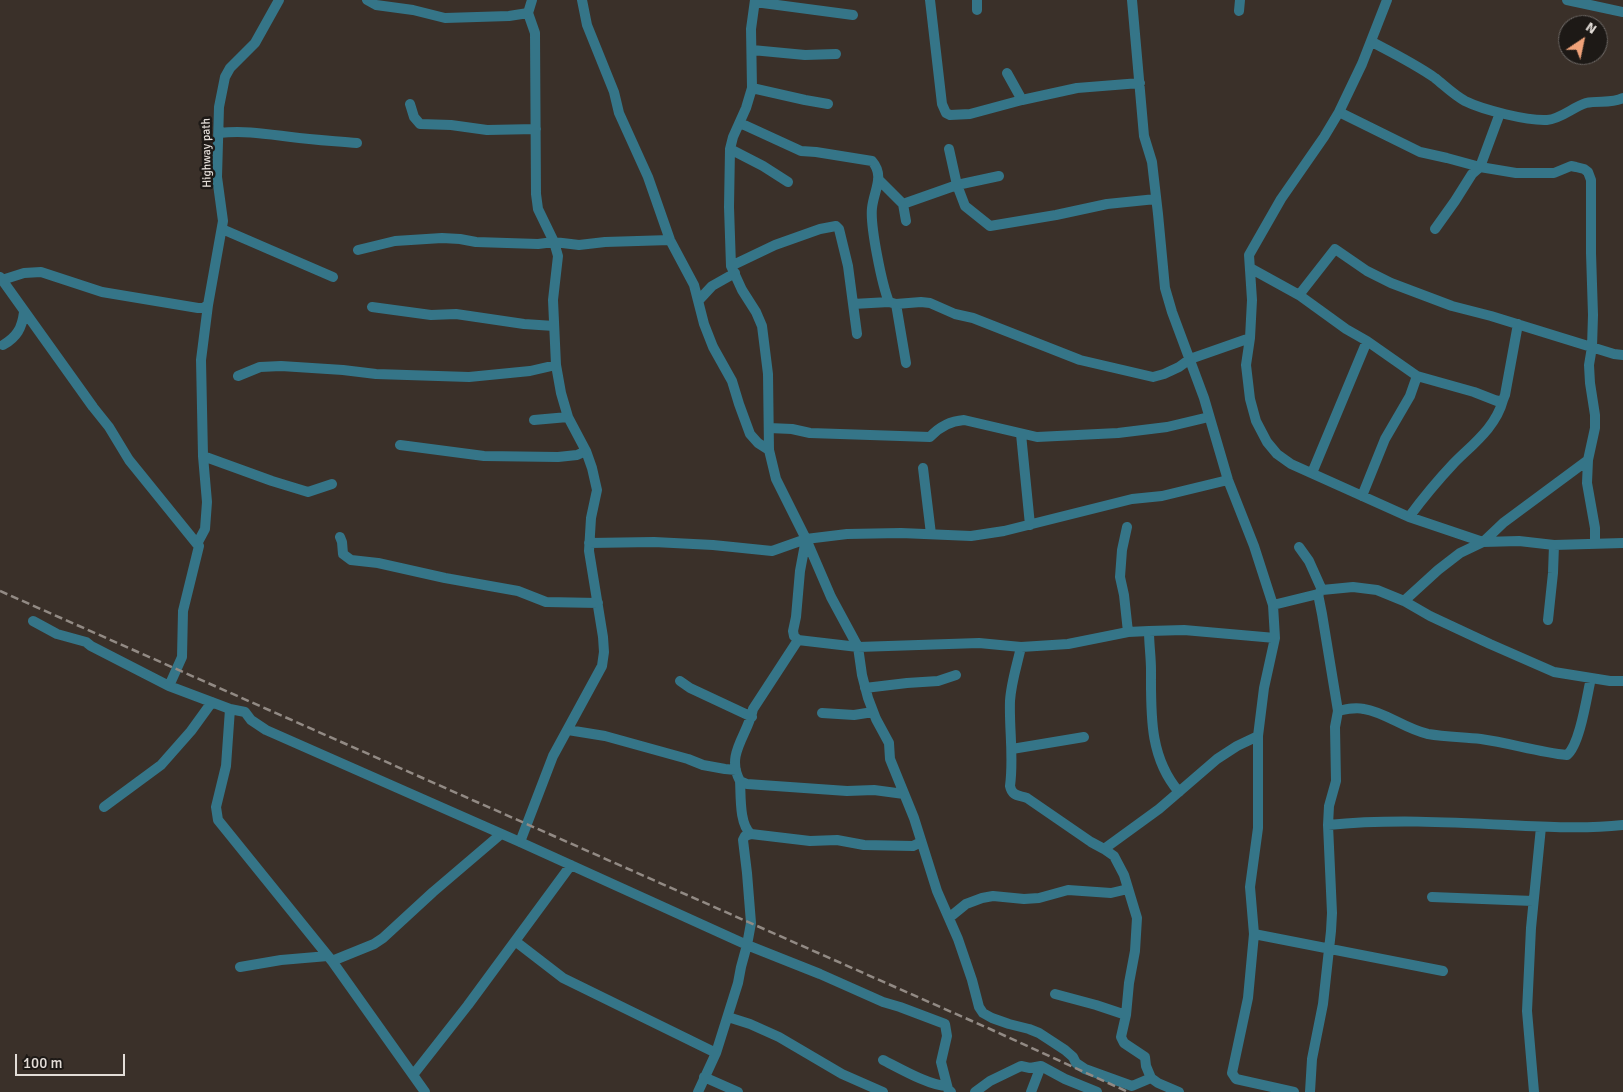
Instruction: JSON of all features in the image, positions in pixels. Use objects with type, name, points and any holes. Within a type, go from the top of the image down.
[{"type":"street","name":"Highway path","points":[[169,686],[182,657],[183,611],[199,546],[197,544],[205,529],[208,502],[203,456],[202,360],[208,305],[223,221],[217,177],[219,133],[217,118],[225,77],[230,68],[255,43],[279,0]]},
{"type":"street","points":[[367,0],[376,5],[413,10],[445,18],[509,16],[528,13]]},
{"type":"street","points":[[520,842],[553,756],[602,666],[604,652],[589,551],[591,518],[597,490],[586,451],[568,417],[561,393],[556,366],[553,300],[558,256],[554,242],[538,209],[536,194],[535,33],[528,13],[532,0]]},
{"type":"street","points":[[582,0],[588,25],[609,76],[619,113],[648,177],[670,240],[694,285],[713,347],[732,381],[750,434],[758,443],[769,450]]},
{"type":"street","points":[[930,0],[941,96],[946,112],[950,115],[970,114],[1078,88],[1140,83]]},
{"type":"street","points":[[1132,0],[1144,136],[1152,162],[1165,288],[1209,416],[1228,480],[1254,546],[1273,605],[1275,638],[1264,688],[1258,736],[1258,828],[1250,887],[1254,934],[1248,998],[1232,1074],[1236,1079],[1294,1092]]},
{"type":"street","points":[[1387,0],[1372,42],[1339,112],[1282,198],[1249,255],[1252,300],[1250,338],[1246,365],[1250,399],[1256,421],[1267,442],[1277,454],[1291,464],[1409,517],[1483,542],[1519,541],[1554,545],[1623,543]]},
{"type":"street","points":[[1567,0],[1623,12]]},
{"type":"street","points":[[853,15],[755,1],[752,29],[752,88],[730,149],[729,207],[733,270],[762,326],[768,374],[769,450],[776,478],[806,539],[831,597],[858,647],[862,675],[873,712],[889,743],[890,759],[914,818],[937,891],[950,917],[972,980],[979,1007],[983,1013],[1038,1033],[1065,1050],[1076,1063],[1092,1073],[1113,1078],[1132,1086],[1151,1078]]},
{"type":"street","points":[[1372,42],[1435,79],[1466,102],[1500,112],[1532,119],[1549,120],[1584,104],[1596,101],[1618,101],[1623,98]]},
{"type":"street","points":[[752,50],[805,55],[836,54]]},
{"type":"street","points":[[1007,73],[1022,100]]},
{"type":"street","points":[[752,88],[828,104]]},
{"type":"street","points":[[410,104],[414,117],[420,124],[451,125],[487,130],[536,129]]},
{"type":"street","points":[[1339,112],[1420,152],[1480,167],[1516,173],[1540,174],[1554,173],[1571,166],[1588,172],[1592,191],[1590,253],[1593,315],[1592,347],[1589,365],[1595,428],[1588,460],[1587,483],[1595,528],[1595,544]]},
{"type":"street","points":[[1435,229],[1472,174],[1480,167],[1500,112]]},
{"type":"street","points":[[740,123],[801,151],[872,161],[878,168],[878,179],[872,210],[873,226],[886,295],[893,303],[906,363]]},
{"type":"street","points":[[219,133],[236,131],[256,132],[357,143]]},
{"type":"street","points":[[730,149],[763,166],[788,182]]},
{"type":"street","points":[[949,149],[957,186],[965,206],[990,226],[1108,204],[1156,199]]},
{"type":"street","points":[[903,204],[957,186],[999,176]]},
{"type":"street","points":[[878,179],[903,204],[906,221]]},
{"type":"street","points":[[699,300],[712,286],[733,270],[775,245],[820,229],[836,226],[839,228],[848,266],[857,334]]},
{"type":"street","points":[[222,231],[333,277]]},
{"type":"street","points":[[358,250],[395,241],[442,238],[460,238],[476,242],[538,244],[554,242],[579,245],[605,242],[670,240]]},
{"type":"street","points":[[1299,295],[1335,249],[1367,271],[1391,283],[1453,306],[1623,355]]},
{"type":"street","points":[[1250,268],[1299,295],[1417,376],[1474,392],[1497,401],[1503,400]]},
{"type":"street","points":[[197,544],[129,460],[109,427],[1,278],[24,273],[41,272],[102,292],[198,308],[208,305]]},
{"type":"street","points":[[853,304],[930,303],[1080,360],[1153,377],[1164,374],[1190,359],[1250,338]]},
{"type":"street","points":[[372,307],[431,315],[456,314],[524,324],[554,326]]},
{"type":"street","points":[[3,345],[16,335],[20,329],[24,312]]},
{"type":"street","points":[[1409,517],[1453,464],[1492,424],[1500,412],[1518,324]]},
{"type":"street","points":[[1312,473],[1367,341]]},
{"type":"street","points":[[238,376],[260,367],[281,366],[376,374],[469,377],[530,371],[556,366]]},
{"type":"street","points":[[1362,496],[1385,439],[1410,396],[1417,376]]},
{"type":"street","points":[[769,428],[792,429],[810,433],[930,437],[938,428],[957,420],[964,420],[1037,437],[1118,433],[1167,427],[1209,416]]},
{"type":"street","points":[[534,420],[568,417]]},
{"type":"street","points":[[1021,434],[1030,525]]},
{"type":"street","points":[[400,446],[484,456],[558,457],[577,455],[586,451]]},
{"type":"street","points":[[203,456],[308,492],[332,484]]},
{"type":"street","points":[[1404,601],[1460,553],[1483,542],[1503,523],[1588,460]]},
{"type":"street","points":[[923,468],[931,534]]},
{"type":"street","points":[[589,543],[654,542],[772,551],[806,539],[847,534],[901,533],[971,536],[1004,531],[1132,499],[1162,496],[1228,480]]},
{"type":"street","points":[[1128,528],[1122,550],[1120,577],[1128,632]]},
{"type":"street","points":[[340,536],[343,554],[351,560],[378,563],[445,578],[518,591],[546,602],[598,603]]},
{"type":"street","points":[[806,539],[793,630],[794,636],[798,640],[858,647],[979,643],[1021,647],[1068,644],[1128,632],[1184,630],[1275,638]]},
{"type":"street","points":[[1548,620],[1554,545]]},
{"type":"street","points":[[1299,546],[1309,561],[1320,592],[1338,711],[1335,727],[1336,781],[1329,806],[1328,825],[1332,913],[1323,1004],[1312,1059],[1310,1092]]},
{"type":"street","points":[[1273,605],[1320,592],[1354,587],[1368,588],[1404,601],[1482,641],[1554,672],[1610,681],[1623,681]]},
{"type":"street","points":[[32,620],[57,634],[86,642],[169,686],[230,709],[245,712],[252,720],[266,730],[747,945],[883,1002],[945,1024],[947,1036],[941,1062],[949,1089]]},
{"type":"street","points":[[1149,631],[1151,667],[1150,714],[1153,733],[1162,766],[1170,782],[1179,792]]},
{"type":"street","points":[[751,834],[746,830],[744,824],[740,781],[736,770],[736,750],[754,709],[798,640]]},
{"type":"street","points":[[1021,647],[1010,699],[1011,792],[1014,795],[1027,798],[1114,856],[1124,875],[1137,918],[1135,951],[1129,983],[1126,1016],[1121,1037],[1124,1042],[1144,1057],[1151,1078],[1179,1092]]},
{"type":"street","points":[[865,688],[907,683],[938,682],[956,674]]},
{"type":"street","points":[[1338,711],[1365,708],[1408,728],[1426,733],[1446,737],[1480,739],[1552,754],[1567,755],[1572,751],[1580,727],[1591,678]]},
{"type":"street","points":[[680,681],[690,688],[752,717]]},
{"type":"street","points":[[104,808],[161,765],[191,731],[212,702]]},
{"type":"street","points":[[230,709],[226,766],[216,807],[218,820],[330,959],[425,1092]]},
{"type":"street","points":[[822,713],[854,715],[873,712]]},
{"type":"street","points":[[568,730],[605,736],[703,765],[736,770]]},
{"type":"street","points":[[1104,849],[1159,809],[1217,759],[1237,746],[1258,736]]},
{"type":"street","points":[[1012,749],[1084,737]]},
{"type":"street","points":[[740,781],[747,784],[874,790],[904,794]]},
{"type":"street","points":[[1328,825],[1412,821],[1541,827],[1623,825]]},
{"type":"street","points":[[1534,1092],[1527,1011],[1541,827]]},
{"type":"street","points":[[240,967],[282,960],[330,959],[374,944],[384,938],[433,892],[501,834]]},
{"type":"street","points":[[698,1092],[716,1053],[728,1017],[738,983],[751,924],[743,840],[745,836],[751,834],[810,841],[837,840],[864,845],[913,846],[921,842]]},
{"type":"street","points":[[413,1075],[571,865]]},
{"type":"street","points":[[950,917],[966,904],[993,896],[1024,899],[1039,898],[1068,890],[1111,893],[1128,889]]},
{"type":"street","points":[[1432,897],[1534,901]]},
{"type":"street","points":[[1254,934],[1443,971]]},
{"type":"street","points":[[516,940],[563,978],[716,1053]]},
{"type":"street","points":[[1055,994],[1096,1004],[1126,1016]]},
{"type":"street","points":[[728,1017],[779,1036],[842,1074],[883,1092]]},
{"type":"street","points":[[883,1060],[949,1089]]},
{"type":"street","points":[[975,1092],[990,1081],[1021,1066],[1030,1068],[1041,1066],[1065,1079],[1097,1092]]},
{"type":"street","points":[[1031,1092],[1041,1066]]},
{"type":"street","points":[[704,1077],[738,1092]]},
{"type":"railway","points":[[0,591],[990,1029],[1128,1092]]}]
